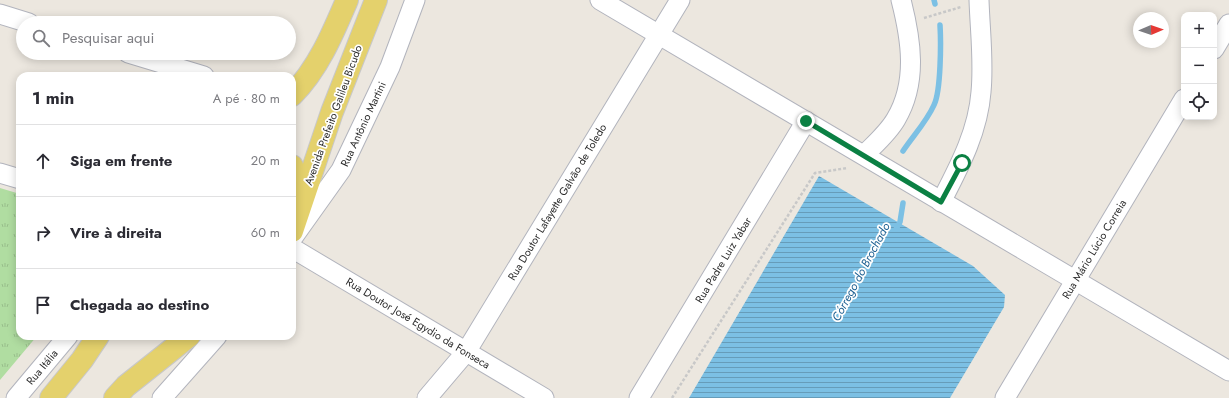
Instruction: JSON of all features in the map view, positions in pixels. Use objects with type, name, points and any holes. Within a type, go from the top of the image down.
[{"type":"main road","points":[[296,90],[316,64],[333,34],[347,0]]},
{"type":"main road","name":"Avenida Prefeito Galileu Bicudo","points":[[296,219],[332,112],[376,0]]},
{"type":"main road","points":[[296,176],[300,190],[300,207]]},
{"type":"main road","points":[[50,398],[82,360],[95,340]]},
{"type":"main road","points":[[115,398],[126,386],[184,340]]},
{"type":"street","name":"Rua Antônio Martini","points":[[296,233],[341,170],[390,67],[416,0]]},
{"type":"street","points":[[600,0],[1229,371]]},
{"type":"street","name":"Rua Doutor Lafayette Galvão de Toledo","points":[[427,398],[466,352],[680,0]]},
{"type":"street","points":[[870,159],[897,118],[905,100],[910,80],[911,57],[907,23],[901,0]]},
{"type":"street","points":[[941,202],[962,163],[975,126],[981,94],[982,51],[979,1]]},
{"type":"street","points":[[0,14],[16,19]]},
{"type":"street","points":[[1215,48],[1229,24]]},
{"type":"street","points":[[151,60],[191,72]]},
{"type":"street","name":"Rua Mário Lúcio Correia","points":[[1005,398],[1181,104]]},
{"type":"street","name":"Rua Padre Luiz Yabar","points":[[639,398],[806,121]]},
{"type":"street","points":[[0,172],[16,178]]},
{"type":"street","name":"Rua Doutor José Egydio da Fonseca","points":[[296,250],[544,398]]},
{"type":"street","name":"Rua Itália","points":[[16,398],[65,340]]},
{"type":"street","points":[[162,398],[213,340]]},
{"type":"path","points":[[907,23],[979,1]]},
{"type":"path","points":[[672,398],[815,173],[870,159]]},
{"type":"green space","points":[[0,188],[16,193],[16,340],[34,340],[0,380]]},
{"type":"water","points":[[819,176],[973,266],[1005,295],[1004,307],[950,398],[689,398]]},
{"type":"waterway","name":"Córrego do Brochado","points":[[934,0],[935,4]]},
{"type":"waterway","name":"Córrego do Brochado","points":[[903,151],[928,117],[934,105],[938,89],[940,66],[940,25]]},
{"type":"waterway","name":"Córrego do Brochado","points":[[896,229],[900,222],[903,203]]},
{"type":"route","points":[[806,121],[941,202],[962,163]]}]
